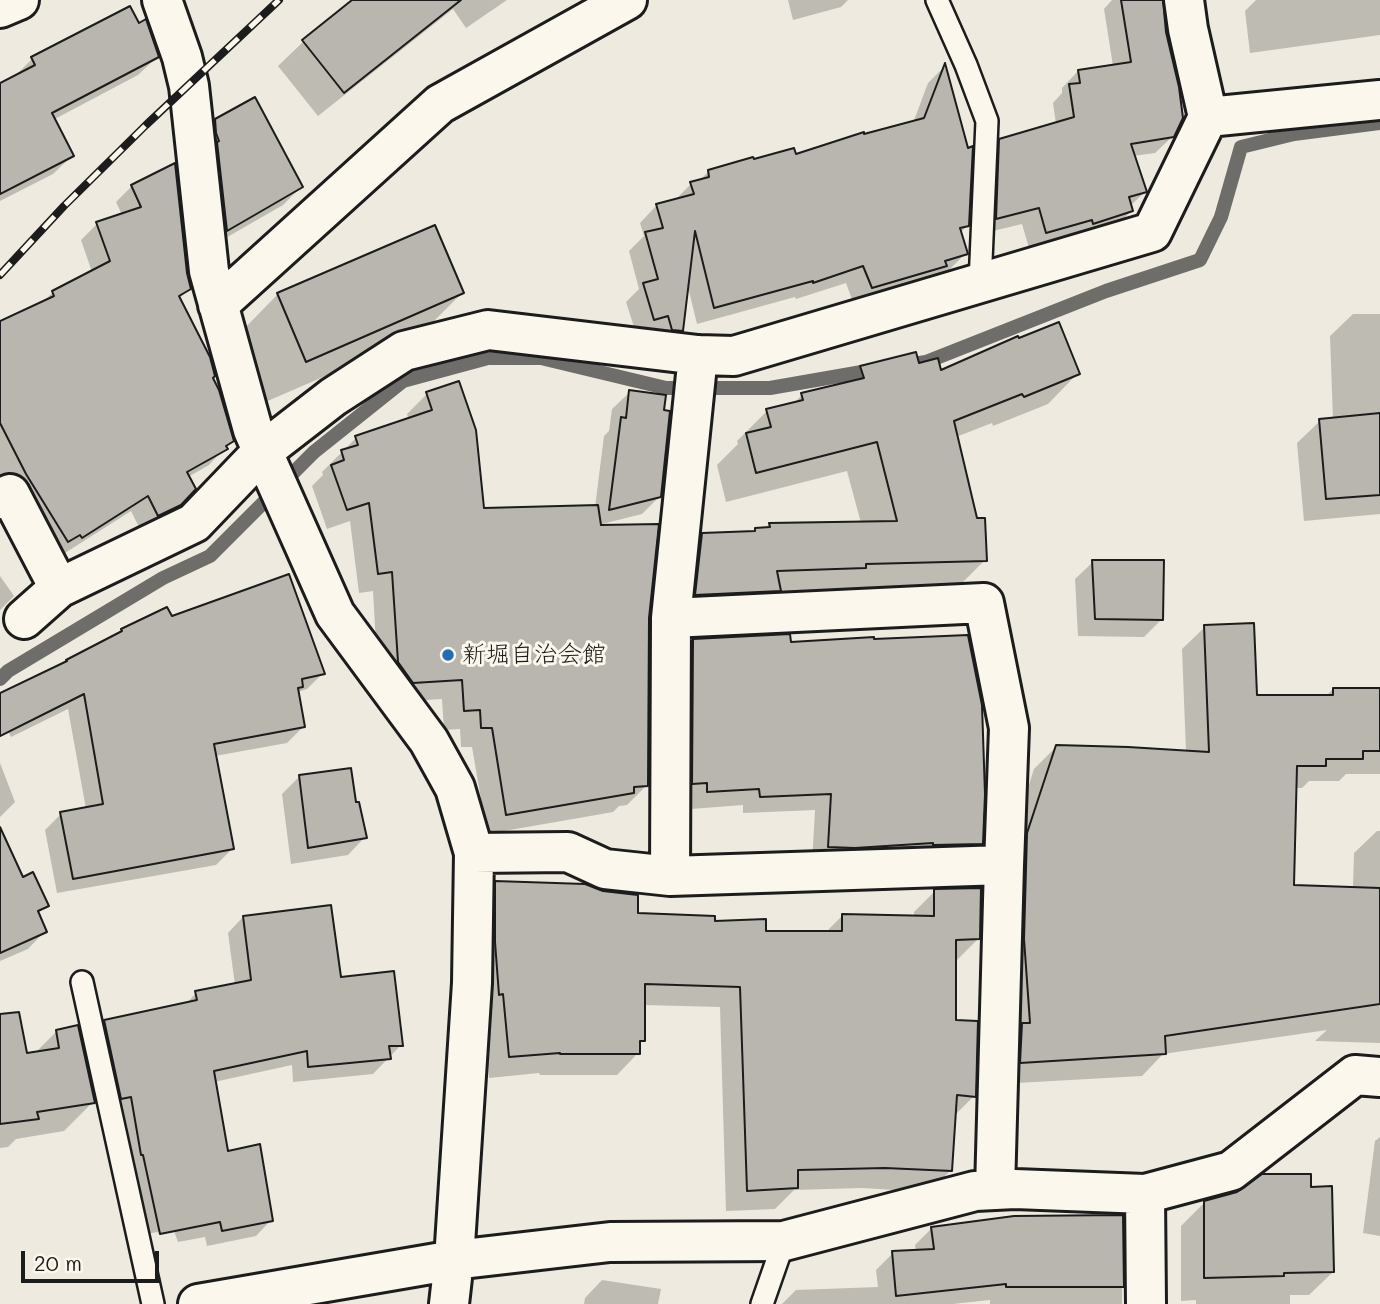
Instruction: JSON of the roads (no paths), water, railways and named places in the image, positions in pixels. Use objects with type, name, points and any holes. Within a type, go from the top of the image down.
[{"type":"street","points":[[0,8],[19,0]]},
{"type":"street","points":[[162,0],[189,86],[209,271],[253,430],[335,614],[429,741],[455,788],[474,853],[472,983],[449,1304]]},
{"type":"street","points":[[218,304],[440,104],[627,0]]},
{"type":"street","points":[[24,619],[59,588],[194,523],[262,453],[333,397],[404,351],[488,330],[698,355],[734,356],[1152,232],[1208,117],[1184,0]]},
{"type":"street","points":[[1208,117],[1380,100]]},
{"type":"street","points":[[670,876],[671,618],[698,355]]},
{"type":"street","points":[[0,499],[10,494],[59,588]]},
{"type":"street","points":[[671,618],[984,604],[1009,727],[995,1190]]},
{"type":"street","points":[[474,853],[568,852],[605,869],[670,876],[1003,865]]},
{"type":"street","points":[[198,1304],[282,1296],[454,1260],[610,1242],[784,1241],[975,1191],[1016,1189],[1145,1194],[1231,1171],[1354,1075],[1380,1077]]},
{"type":"street","points":[[1145,1194],[1146,1304]]},
{"type":"lane","points":[[937,0],[967,65],[987,121],[980,284]]},
{"type":"lane","points":[[82,982],[153,1304]]},
{"type":"lane","points":[[762,1304],[784,1241]]},
{"type":"waterway","points":[[913,364],[926,362],[1106,291],[1200,260],[1221,217],[1241,147],[1294,134],[1380,123]]},
{"type":"waterway","points":[[0,679],[8,671],[163,578],[210,556],[314,452],[403,381],[488,358],[541,358],[666,388],[770,388],[879,369]]},
{"type":"railway","points":[[0,275],[64,206],[146,125],[279,0]]},
{"type":"place","name":"新堀自治会館","points":[[448,655]]}]
